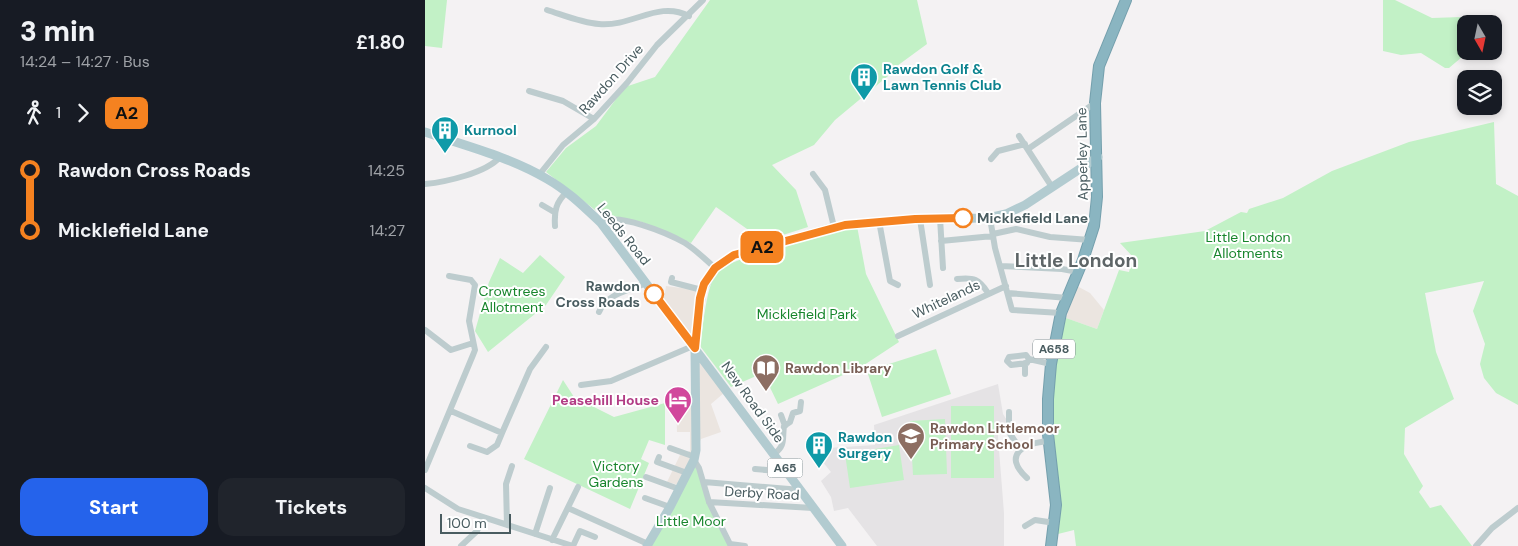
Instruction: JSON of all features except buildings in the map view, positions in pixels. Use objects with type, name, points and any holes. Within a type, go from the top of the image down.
[{"type":"highway","name":"Apperley Lane","points":[[1051,546],[1056,505],[1049,441],[1048,400],[1051,364],[1061,313],[1090,240],[1096,212],[1095,103],[1099,66],[1126,0]]},
{"type":"main road","name":"Leeds Road","points":[[425,132],[500,157],[539,175],[567,192],[601,223],[694,347]]},
{"type":"main road","points":[[648,545],[679,490],[694,458],[697,429],[694,347],[701,290],[715,268],[734,255],[834,227],[879,221],[990,218],[1016,210],[1052,187],[1094,155]]},
{"type":"main road","points":[[682,332],[690,332],[697,328]]},
{"type":"main road","name":"New Road Side","points":[[694,347],[842,546]]},
{"type":"street","name":"Rawdon Drive","points":[[539,175],[563,145],[594,119],[627,84],[657,45],[689,16],[703,0]]},
{"type":"street","points":[[547,10],[599,24],[617,23],[666,5],[680,8],[689,16]]},
{"type":"street","points":[[529,91],[563,101],[594,119]]},
{"type":"street","points":[[991,159],[998,152],[1026,147],[1095,103]]},
{"type":"street","points":[[1019,136],[1052,187]]},
{"type":"street","points":[[425,184],[461,176],[495,163],[500,157]]},
{"type":"street","points":[[813,174],[825,190],[834,227]]},
{"type":"street","points":[[555,226],[554,212],[559,199],[567,192]]},
{"type":"street","points":[[542,205],[554,212]]},
{"type":"street","points":[[939,218],[943,268]]},
{"type":"street","points":[[990,218],[1012,310],[1061,313]]},
{"type":"street","points":[[601,223],[612,219],[655,230],[686,244],[715,268]]},
{"type":"street","points":[[919,219],[930,285]]},
{"type":"street","points":[[879,221],[889,281],[898,285]]},
{"type":"street","points":[[941,241],[993,235],[1016,229],[1050,237],[1090,240]]},
{"type":"street","points":[[1000,266],[1062,269],[1078,272]]},
{"type":"street","points":[[425,470],[473,355],[469,321],[475,285],[471,280],[453,275],[449,276]]},
{"type":"street","points":[[957,279],[972,277],[980,280],[988,293]]},
{"type":"street","points":[[672,278],[671,282],[701,290]]},
{"type":"street","points":[[599,312],[603,302],[609,298],[645,283]]},
{"type":"street","name":"Whitelands","points":[[898,336],[1006,286]]},
{"type":"street","points":[[1008,293],[1068,298]]},
{"type":"street","points":[[425,330],[451,350],[463,348],[473,343]]},
{"type":"street","points":[[470,446],[487,452],[497,445],[530,369],[546,347]]},
{"type":"street","points":[[581,386],[611,381],[694,347]]},
{"type":"street","points":[[1025,374],[1027,361],[1051,364]]},
{"type":"street","points":[[785,426],[790,422],[793,413],[800,411],[801,402]]},
{"type":"street","points":[[451,411],[502,433]]},
{"type":"street","points":[[1009,412],[1009,432],[1020,449]]},
{"type":"street","points":[[774,454],[784,443],[785,426],[781,415]]},
{"type":"street","points":[[1027,478],[1017,465],[1017,454],[1020,449],[1034,442],[1049,441]]},
{"type":"street","points":[[670,448],[694,458],[704,482],[709,502],[731,545],[745,546]]},
{"type":"street","points":[[659,456],[657,462],[687,473]]},
{"type":"street","points":[[507,525],[506,484],[512,466]]},
{"type":"street","points":[[755,469],[777,471],[785,468]]},
{"type":"street","points":[[645,477],[679,490]]},
{"type":"street","points":[[704,482],[801,490]]},
{"type":"street","points":[[552,540],[578,487]]},
{"type":"street","points":[[425,488],[458,509],[552,540],[573,546],[580,531],[595,537]]},
{"type":"street","points":[[535,534],[550,488]]},
{"type":"street","points":[[645,498],[670,507]]},
{"type":"street","name":"Derby Road","points":[[709,502],[813,508]]},
{"type":"street","points":[[568,508],[648,545]]},
{"type":"street","points":[[1476,546],[1492,528],[1518,508]]},
{"type":"street","points":[[461,546],[477,531],[483,518]]},
{"type":"street","points":[[1025,526],[1035,520],[1055,523]]},
{"type":"shaded area","points":[[666,286],[697,290],[695,305],[701,361],[724,393],[711,404],[721,432],[701,439],[679,485],[667,482],[680,455],[690,451],[690,432],[677,432],[676,401],[693,399],[693,342],[661,296],[665,293]]},
{"type":"shaded area","points":[[1077,286],[1090,293],[1104,310],[1097,329],[1066,318]]},
{"type":"shaded area","name":"Rawdon Littlemoor Primary School","points":[[998,384],[1003,414],[1008,422],[997,424],[1004,513],[1004,546],[877,546],[848,508],[834,511],[831,497],[821,481],[831,472],[812,449],[875,445],[874,425]]},
{"type":"green space","points":[[425,0],[447,0],[442,48],[425,46]]},
{"type":"green space","points":[[710,0],[917,0],[927,44],[897,66],[888,76],[835,120],[814,145],[772,165],[796,190],[808,227],[764,241],[716,207],[691,243],[642,222],[599,213],[546,172],[566,148],[596,126],[625,87],[655,77]]},
{"type":"green space","points":[[1383,0],[1395,0],[1432,18],[1457,17],[1458,60],[1449,68],[1445,68],[1421,53],[1401,55],[1383,51]]},
{"type":"green space","name":"Little London Allotments","points":[[1494,122],[1496,184],[1518,196],[1518,405],[1496,393],[1484,378],[1480,364],[1485,344],[1473,311],[1484,281],[1425,293],[1436,352],[1454,399],[1405,428],[1404,454],[1423,486],[1419,492],[1430,508],[1441,505],[1472,546],[1076,546],[1074,530],[1058,534],[1058,490],[1052,404],[1053,379],[1058,354],[1066,318],[1097,329],[1119,270],[1129,272],[1133,257],[1120,243],[1205,231],[1241,212],[1247,213],[1249,209],[1283,198],[1332,171],[1409,142]]},
{"type":"green space","name":"Micklefield Park","points":[[857,226],[866,274],[899,342],[861,367],[778,404],[763,373],[731,387],[700,346],[708,296],[718,271],[727,265],[762,252]]},
{"type":"green space","name":"Crowtrees Allotment","points":[[540,255],[565,277],[546,305],[488,352],[475,331],[489,282],[500,258],[523,273]]},
{"type":"green space","points":[[936,349],[951,394],[882,417],[867,371]]},
{"type":"green space","name":"Victory Gardens","points":[[563,380],[574,397],[614,417],[665,403],[665,445],[649,440],[641,459],[649,463],[630,509],[524,459]]},
{"type":"green space","points":[[951,406],[994,406],[994,478],[951,478]]},
{"type":"green space","points":[[945,419],[947,474],[913,475],[910,421]]},
{"type":"green space","points":[[899,445],[904,480],[850,488],[845,454]]},
{"type":"green space","name":"Little Moor","points":[[694,460],[731,546],[646,546]]},
{"type":"bus line","name":"A2","points":[[654,294],[695,348],[701,290],[710,273],[719,264],[734,255],[845,225],[879,221],[963,218]]},
{"type":"place","name":"Rawdon Golf & Lawn Tennis Club","points":[[864,101]]},
{"type":"place","name":"Kurnool","points":[[445,154]]},
{"type":"place","name":"Micklefield Lane","points":[[963,218]]},
{"type":"place","name":"Rawdon Cross Roads","points":[[654,294]]},
{"type":"place","name":"Rawdon Library","points":[[766,392]]},
{"type":"place","name":"Peasehill House","points":[[678,424]]},
{"type":"place","name":"Rawdon Littlemoor Primary School","points":[[911,460]]},
{"type":"place","name":"Rawdon Surgery","points":[[819,469]]},
{"type":"district","name":"Little London","points":[[1076,260]]}]
